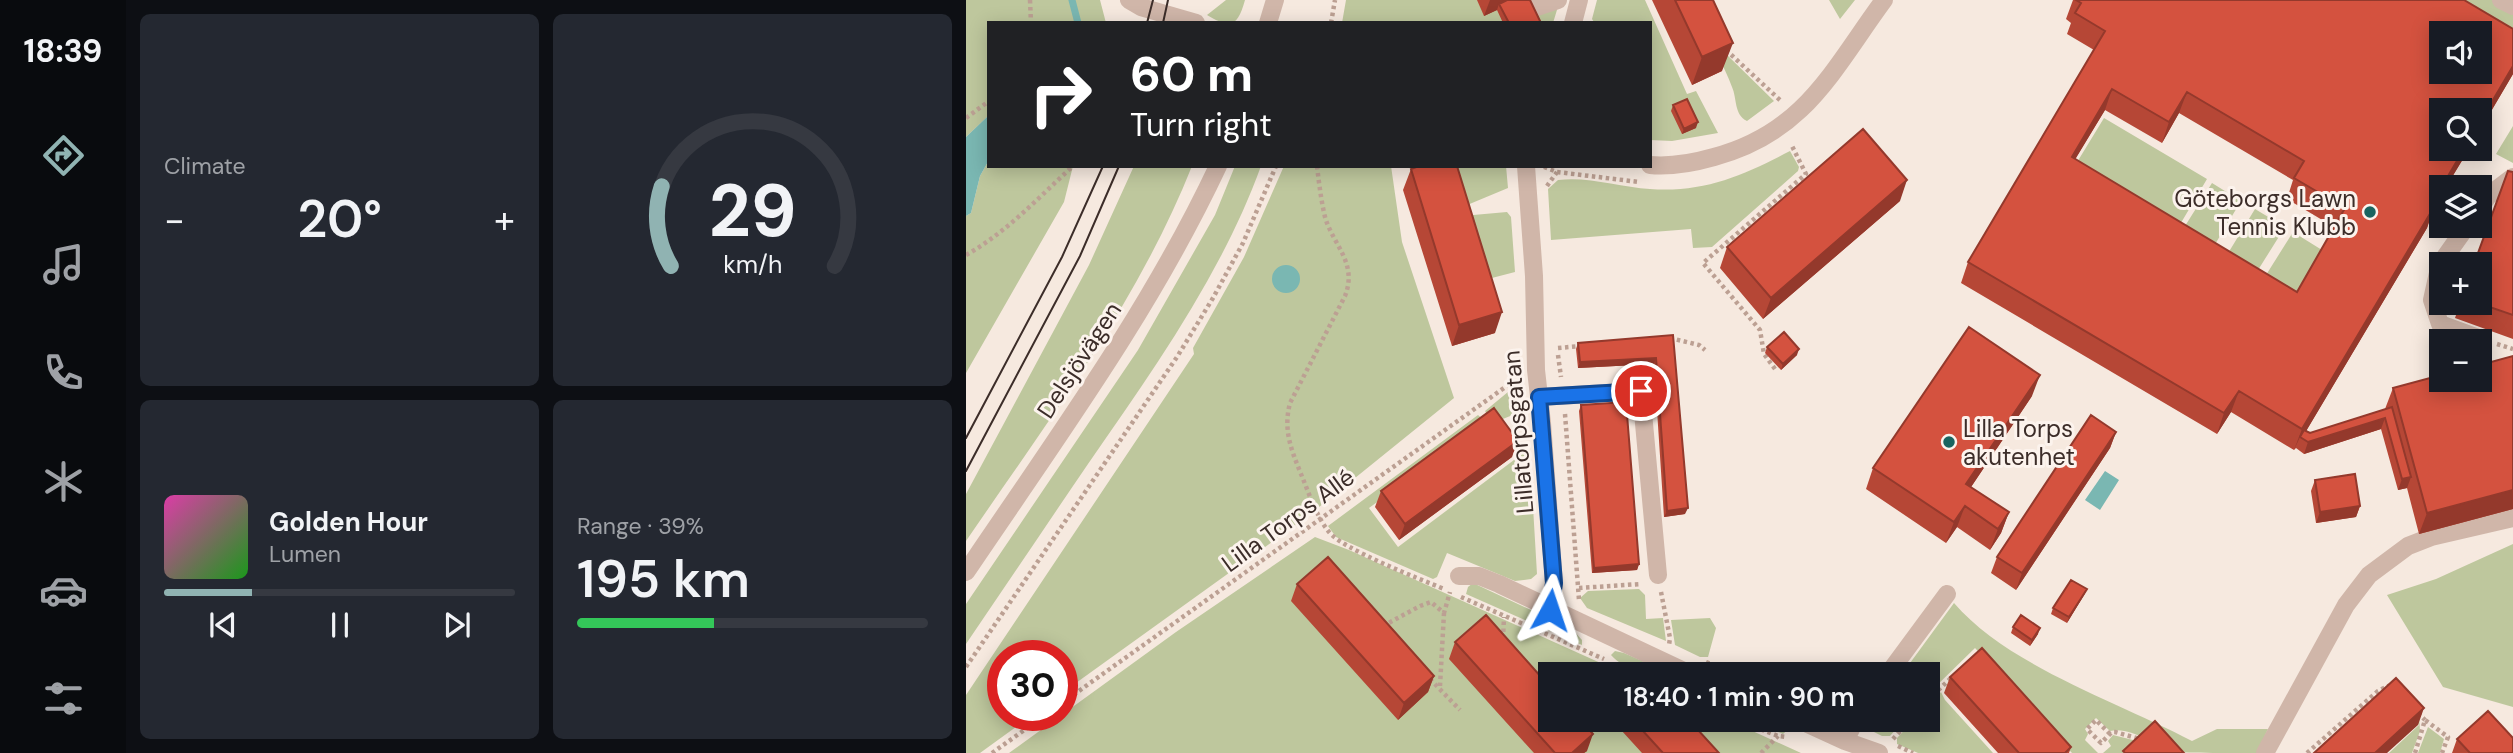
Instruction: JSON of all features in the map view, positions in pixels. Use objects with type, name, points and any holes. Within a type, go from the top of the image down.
[{"type":"street","points":[[1129,0],[1141,7],[1189,21]]},
{"type":"street","points":[[1269,21],[1275,0]]},
{"type":"street","points":[[1537,7],[1558,0]]},
{"type":"street","points":[[1574,21],[1579,0]]},
{"type":"street","points":[[1652,165],[1692,163],[1740,150],[1786,123],[1816,96],[1884,0]]},
{"type":"street","points":[[2501,0],[2513,6]]},
{"type":"street","name":"Delsjövägen","points":[[966,572],[1128,331],[1182,238],[1217,168]]},
{"type":"street","name":"Lillatorpsgatan","points":[[1526,168],[1534,276],[1536,370],[1554,583],[1550,610]]},
{"type":"street","points":[[2492,193],[2513,177]]},
{"type":"street","points":[[2454,329],[2440,324],[2432,300],[2440,264],[2458,238]]},
{"type":"street","points":[[1539,397],[1641,391],[1658,579]]},
{"type":"street","points":[[2265,753],[2346,605],[2369,575],[2408,546],[2431,537],[2513,518]]},
{"type":"street","points":[[1455,584],[1479,576],[1664,662]]},
{"type":"street","points":[[1897,662],[1947,594]]},
{"type":"street","points":[[1825,732],[1845,741],[1885,748]]},
{"type":"street","points":[[1845,741],[1850,732]]},
{"type":"path","points":[[1030,0],[1031,21]]},
{"type":"path","points":[[1331,21],[1335,0]]},
{"type":"path","points":[[1722,41],[1727,51],[1784,104]]},
{"type":"path","points":[[1775,111],[1791,97]]},
{"type":"path","points":[[966,118],[987,102]]},
{"type":"path","points":[[1776,369],[1764,354],[1760,330],[1703,263],[1806,174],[1791,144]]},
{"type":"path","points":[[967,254],[991,240],[1017,219],[1071,168]]},
{"type":"path","points":[[966,667],[1206,310],[1243,243],[1275,168]]},
{"type":"path","points":[[1317,168],[1325,216],[1343,253],[1349,284],[1290,403],[1286,425],[1289,444],[1320,517],[1335,539],[1353,549],[1455,584],[1504,617],[1610,661]]},
{"type":"path","points":[[1545,189],[1557,172],[1548,168]]},
{"type":"path","points":[[1660,339],[1672,338],[1699,345],[1705,350]]},
{"type":"path","points":[[1582,606],[1578,599],[1569,449],[1558,347],[1583,346]]},
{"type":"path","name":"Lilla Torps Allé","points":[[1078,691],[1320,517],[1522,376],[1536,370]]},
{"type":"path","points":[[1578,588],[1658,579],[1670,638],[1669,646]]},
{"type":"path","points":[[1439,687],[1444,613],[1455,584]]},
{"type":"path","points":[[1380,631],[1384,624],[1431,602],[1444,613]]},
{"type":"path","points":[[1502,645],[1504,617]]},
{"type":"path","points":[[1657,641],[1681,651]]},
{"type":"path","points":[[1940,689],[1954,676]]},
{"type":"path","points":[[1429,678],[1460,710]]},
{"type":"path","points":[[2307,753],[2378,691],[2388,686],[2396,688]]},
{"type":"path","points":[[2410,704],[2425,720],[2448,737],[2442,753]]},
{"type":"path","points":[[2110,734],[2096,720],[2087,729],[2101,743],[2115,732],[2144,740],[2137,747]]},
{"type":"path","points":[[2415,753],[2425,720]]},
{"type":"path","points":[[992,753],[1023,731]]},
{"type":"path","points":[[1761,753],[1780,737],[1768,732]]},
{"type":"path","points":[[1885,748],[1899,732]]},
{"type":"green space","points":[[966,0],[1100,0],[1105,21],[987,21],[987,117],[966,137]]},
{"type":"green space","points":[[1226,0],[1245,0],[1240,15],[1234,21],[1220,21],[1207,15]]},
{"type":"green space","points":[[1346,0],[1560,0],[1554,21],[1342,21]]},
{"type":"green space","points":[[1597,0],[1645,0],[1687,94],[1696,91],[1718,133],[1672,141],[1652,140],[1652,21],[1592,19]]},
{"type":"green space","points":[[1829,0],[1855,0],[1840,19]]},
{"type":"green space","points":[[2449,0],[2513,0],[2513,38],[2492,26],[2492,21],[2484,21]]},
{"type":"green space","points":[[1724,52],[1774,101],[1747,121],[1738,111],[1732,87],[1718,56]]},
{"type":"green space","points":[[2104,118],[2207,179],[2172,238],[2068,177]]},
{"type":"green space","points":[[2513,126],[2513,163],[2496,154]]},
{"type":"green space","points":[[1790,151],[1799,167],[1798,171],[1712,247],[1693,248],[1691,229],[1551,240],[1548,189],[1558,180],[1592,181],[1650,189],[1688,188],[1740,175]]},
{"type":"green space","points":[[987,164],[987,168],[1072,168],[1064,202],[966,373],[966,216],[971,213],[980,176]]},
{"type":"green space","points":[[1133,168],[1191,168],[1145,265],[1090,360],[966,541],[966,494],[1089,265]]},
{"type":"green space","points":[[1234,168],[1260,168],[1227,245],[1184,320],[966,644],[966,604],[1138,350],[1215,215]]},
{"type":"green space","points":[[1283,168],[1391,168],[1402,242],[1454,398],[1308,516],[1078,681],[1078,640],[1003,640],[1194,354],[1193,348],[1244,257]]},
{"type":"green space","points":[[1412,168],[1506,168],[1508,188],[1460,208],[1413,178]]},
{"type":"green space","points":[[2212,183],[2241,201],[2205,261],[2175,242]]},
{"type":"green space","points":[[2255,209],[2285,227],[2248,286],[2219,268]]},
{"type":"green space","points":[[1507,212],[1511,217],[1515,272],[1488,279],[1462,216]]},
{"type":"green space","points":[[2293,232],[2322,250],[2285,310],[2256,291]]},
{"type":"green space","points":[[1514,387],[1522,391],[1525,410],[1493,423],[1485,411]]},
{"type":"green space","points":[[1478,415],[1486,422],[1369,508],[1398,547],[1526,451],[1530,456],[1537,574],[1531,579],[1515,581],[1447,553],[1437,577],[1433,579],[1336,537],[1328,526]]},
{"type":"green space","points":[[1315,537],[1598,662],[1538,662],[1538,732],[1755,732],[1801,753],[1009,753],[1039,731],[1078,731],[1078,703]]},
{"type":"green space","points":[[2513,544],[2513,707],[2443,687],[2387,595],[2436,579]]},
{"type":"green space","points":[[1473,583],[1572,629],[1582,640],[1582,645],[1466,594]]},
{"type":"green space","points":[[1639,589],[1645,595],[1646,619],[1663,618],[1666,641],[1587,608],[1580,598],[1588,591]]},
{"type":"green space","points":[[1954,603],[2004,646],[2034,664],[2192,741],[2217,729],[2268,729],[2257,753],[2172,752],[2126,731],[2110,731],[2096,718],[2085,729],[2088,734],[2085,740],[2098,753],[2072,753],[1975,648],[1940,682],[1940,662],[1911,662]]},
{"type":"green space","points":[[1710,618],[1716,628],[1708,657],[1700,657],[1675,645],[1671,620]]},
{"type":"green space","points":[[1615,651],[1645,662],[1619,662],[1611,655]]},
{"type":"green space","points":[[987,664],[987,731],[1010,731],[980,753],[966,753],[966,695]]},
{"type":"green space","points":[[1940,693],[1993,753],[1918,753],[1897,744],[1897,738],[1903,732],[1940,732]]},
{"type":"green space","points":[[2391,695],[2419,716],[2420,731],[2412,753],[2389,753],[2419,725]]},
{"type":"green space","points":[[2428,727],[2444,739],[2440,753],[2418,753]]},
{"type":"green space","points":[[1874,732],[1894,732],[1890,736]]},
{"type":"green space","points":[[2113,735],[2137,741],[2123,753],[2103,753],[2111,746],[2108,741]]},
{"type":"water","points":[[987,117],[987,164],[980,176],[971,213],[966,216],[966,137]]},
{"type":"water","points":[[1286,265],[1296,269],[1300,279],[1296,289],[1286,293],[1276,289],[1272,279],[1276,269]]},
{"type":"water","points":[[2105,471],[2119,480],[2100,510],[2085,500]]},
{"type":"building","points":[[1507,0],[1530,0],[1540,21],[1508,21],[1499,4]]},
{"type":"building","points":[[1675,0],[1713,0],[1733,43],[1702,57]]},
{"type":"building","name":"Göteborgs Lawn Tennis Klubb","points":[[2076,0],[2464,0],[2513,29],[2513,66],[2492,102],[2492,98],[2429,98],[2429,161],[2457,161],[2449,175],[2429,175],[2429,215],[2302,429],[2239,391],[2224,413],[1968,262],[2105,31],[2075,13],[2081,3]],"holes":[[[2112,89],[2169,122],[2187,92],[2304,161],[2294,178],[2345,208],[2297,292],[2072,157]]]},
{"type":"building","points":[[1687,99],[1698,122],[1684,129],[1673,105]]},
{"type":"building","points":[[1863,129],[1907,180],[1771,298],[1727,247]]},
{"type":"building","points":[[1458,168],[1502,312],[1459,325],[1411,169]]},
{"type":"building","points":[[2508,171],[2513,172],[2513,315],[2492,308],[2492,252],[2478,252],[2484,238],[2492,238],[2492,215]]},
{"type":"building","name":"Lilla Torps akutenhet","points":[[1969,327],[2040,375],[1966,484],[2009,512],[1998,529],[1965,506],[1954,522],[1873,468]]},
{"type":"building","points":[[1784,332],[1799,349],[1783,364],[1767,347]]},
{"type":"building","points":[[1673,335],[1688,508],[1667,511],[1656,358],[1580,362],[1578,343]]},
{"type":"building","points":[[2513,356],[2513,490],[2427,513],[2393,388],[2429,378],[2429,392],[2492,392],[2492,362]]},
{"type":"building","points":[[1626,402],[1639,564],[1594,568],[1581,405]]},
{"type":"building","points":[[2392,407],[2411,477],[2402,479],[2385,418],[2308,442],[2300,437],[2304,430],[2310,433]]},
{"type":"building","points":[[1494,408],[1518,441],[1405,524],[1381,491]]},
{"type":"building","points":[[2091,415],[2116,432],[2022,573],[1997,557]]},
{"type":"building","points":[[2355,474],[2360,506],[2320,512],[2315,480]]},
{"type":"building","points":[[1328,557],[1434,676],[1404,703],[1297,584]]},
{"type":"building","points":[[2071,580],[2087,589],[2069,617],[2053,608]]},
{"type":"building","points":[[1486,615],[1538,674],[1538,732],[1593,734],[1572,753],[1555,753],[1455,642]]},
{"type":"building","points":[[2021,615],[2040,628],[2032,640],[2013,627]]},
{"type":"building","points":[[1982,648],[2071,747],[2065,753],[2019,753],[1950,677]]},
{"type":"building","points":[[2396,678],[2424,708],[2375,753],[2314,753]]},
{"type":"building","points":[[2488,711],[2513,738],[2513,753],[2470,753],[2457,739]]},
{"type":"building","points":[[2155,721],[2184,753],[2123,751]]},
{"type":"building","points":[[1644,732],[1700,732],[1719,753],[1663,753]]},
{"type":"waterway","points":[[1072,0],[1077,21]]},
{"type":"tram line","points":[[1148,21],[1153,0]]},
{"type":"tram line","points":[[1163,21],[1168,0]]},
{"type":"tram line","points":[[966,438],[1062,257],[1102,168]]},
{"type":"tram line","points":[[966,471],[1080,256],[1118,168]]},
{"type":"place","name":"Göteborgs Lawn Tennis Klubb","points":[[2370,212]]},
{"type":"place","name":"Lilla Torps akutenhet","points":[[1949,442]]},
{"type":"route","points":[[1550,610],[1554,583],[1539,397],[1641,391]]}]
